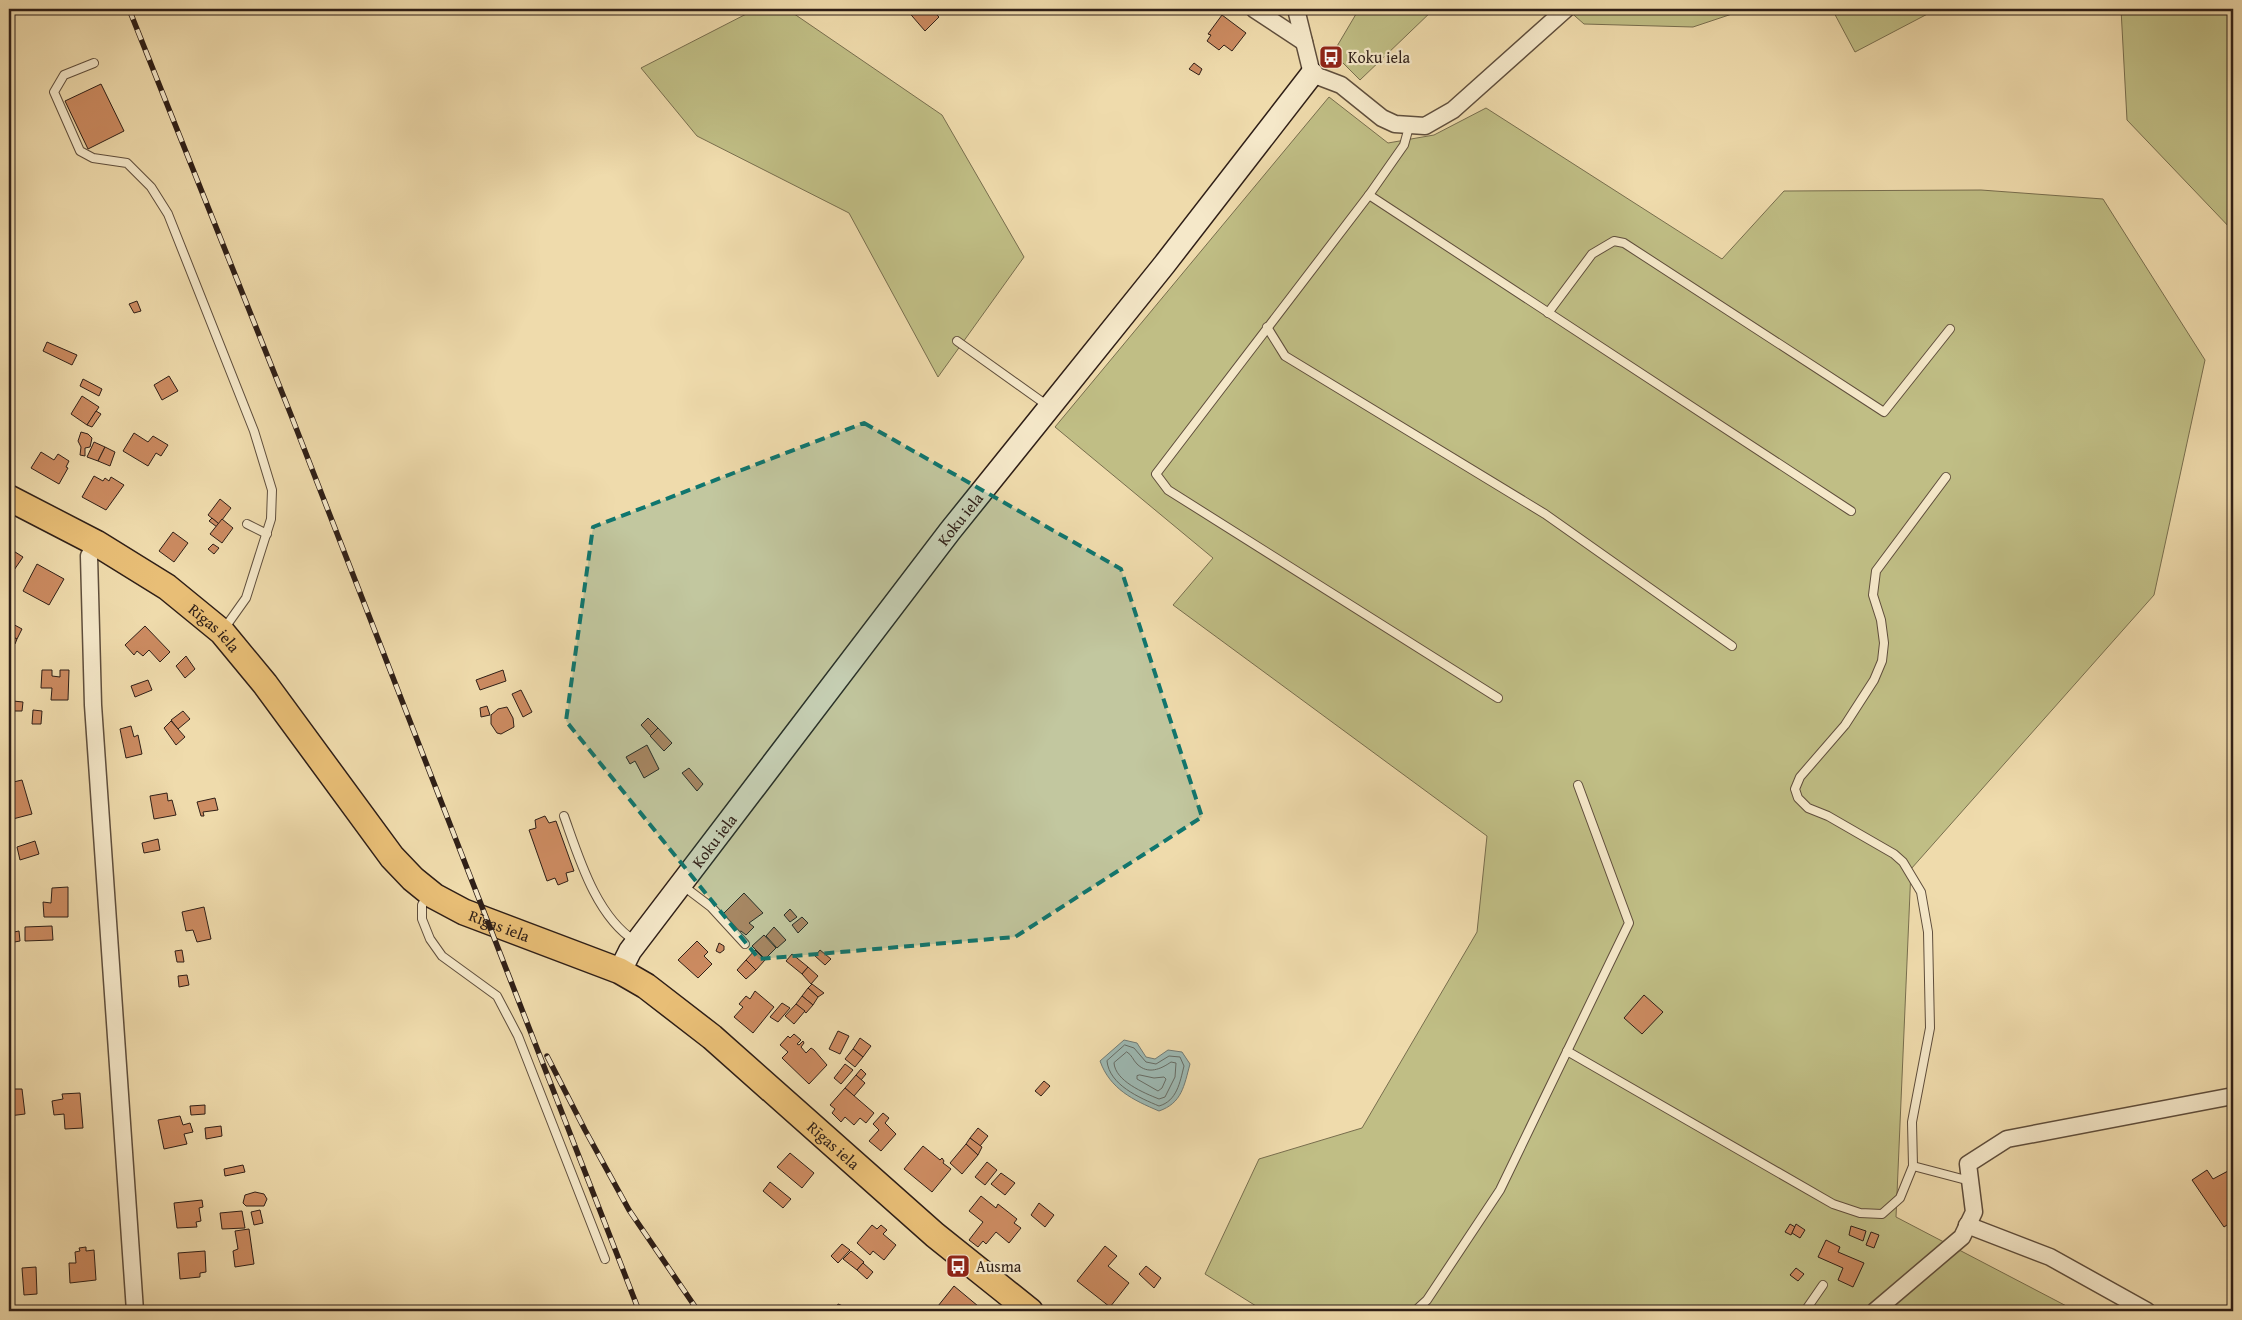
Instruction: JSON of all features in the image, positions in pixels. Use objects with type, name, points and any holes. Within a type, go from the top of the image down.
[{"type":"main road","name":"Rīgas iela","points":[[9,498],[96,543],[167,587],[222,632],[256,672],[392,857],[413,879],[429,892],[464,912],[620,971],[646,986],[712,1037],[935,1234],[1030,1311]]},
{"type":"street","points":[[1254,9],[1304,42]]},
{"type":"street","points":[[1296,9],[1312,74],[1341,85],[1382,118],[1395,124],[1409,127],[1425,126],[1453,110],[1566,9]]},
{"type":"street","name":"Koku iela","points":[[620,971],[636,942],[950,532],[1312,74]]},
{"type":"street","points":[[96,543],[89,556],[93,705],[135,1311]]},
{"type":"street","points":[[1875,1311],[1962,1237],[1974,1212],[1968,1164],[2007,1139],[2233,1096]]},
{"type":"street","points":[[1967,1225],[2050,1257],[2147,1311]]},
{"type":"lane","points":[[94,63],[64,76],[54,92],[80,151],[92,158],[127,163],[151,187],[168,214],[254,431],[272,490],[272,520],[246,598],[222,632]]},
{"type":"lane","points":[[1409,127],[1404,146],[1370,195],[1156,474],[1168,490],[1498,698]]},
{"type":"lane","points":[[1370,195],[1851,511]]},
{"type":"lane","points":[[1548,313],[1592,254],[1614,241],[1624,243],[1884,412],[1950,329]]},
{"type":"lane","points":[[1267,327],[1285,356],[1545,514],[1732,646]]},
{"type":"lane","points":[[957,341],[1050,407]]},
{"type":"lane","points":[[1567,1051],[1833,1204],[1860,1213],[1882,1214],[1900,1198],[1913,1166],[1912,1122],[1930,1028],[1928,932],[1922,892],[1903,862],[1894,854],[1828,816],[1808,808],[1798,798],[1795,788],[1800,777],[1845,725],[1874,680],[1882,661],[1884,643],[1881,620],[1873,595],[1876,571],[1946,477]]},
{"type":"lane","points":[[247,524],[267,534]]},
{"type":"lane","points":[[1416,1311],[1427,1300],[1500,1190],[1629,923],[1578,785]]},
{"type":"lane","points":[[564,816],[583,868],[596,894],[624,934],[636,942]]},
{"type":"lane","points":[[681,884],[711,907],[746,944]]},
{"type":"lane","points":[[429,892],[422,905],[422,919],[430,939],[442,956],[497,996],[518,1036],[605,1259]]},
{"type":"lane","points":[[1913,1166],[1970,1181]]},
{"type":"lane","points":[[1805,1311],[1823,1285]]},
{"type":"highlighted area","points":[[864,423],[1121,569],[1202,817],[1015,937],[759,959],[566,721],[593,527]]},
{"type":"shaded area","points":[[756,9],[787,9],[942,115],[1024,257],[938,377],[849,213],[697,136],[641,68]]},
{"type":"shaded area","points":[[1359,9],[1434,9],[1360,80],[1333,53]]},
{"type":"shaded area","points":[[1567,9],[1747,9],[1693,27],[1584,24]]},
{"type":"shaded area","points":[[1832,9],[1937,9],[1855,52]]},
{"type":"shaded area","points":[[2121,9],[2233,9],[2233,231],[2127,120]]},
{"type":"shaded area","points":[[1329,97],[1388,143],[1434,135],[1486,108],[1722,259],[1784,191],[1981,190],[2103,199],[2205,360],[2154,595],[1911,869],[1896,1217],[2076,1311],[1264,1311],[1205,1274],[1259,1159],[1362,1128],[1477,932],[1487,836],[1173,605],[1213,558],[1055,427]]},
{"type":"water","points":[[1124,1040],[1137,1043],[1146,1057],[1155,1059],[1168,1050],[1182,1052],[1190,1064],[1181,1093],[1167,1108],[1159,1111],[1132,1098],[1116,1086],[1104,1071],[1100,1061]]},
{"type":"building","points":[[906,9],[931,9],[939,17],[925,31]]},
{"type":"building","points":[[1222,15],[1246,33],[1232,51],[1224,45],[1219,50],[1207,41],[1211,35],[1208,34]]},
{"type":"building","points":[[1194,63],[1202,69],[1199,75],[1189,69]]},
{"type":"building","points":[[101,84],[124,131],[88,149],[65,101]]},
{"type":"building","points":[[137,301],[141,311],[134,313],[129,304]]},
{"type":"building","points":[[47,342],[77,355],[72,365],[43,351]]},
{"type":"building","points":[[169,376],[178,391],[162,400],[154,385]]},
{"type":"building","points":[[83,379],[102,389],[99,396],[80,386]]},
{"type":"building","points":[[82,396],[99,407],[87,425],[71,414]]},
{"type":"building","points":[[96,411],[101,414],[92,427],[87,425]]},
{"type":"building","points":[[81,432],[88,434],[92,438],[90,447],[85,448],[85,456],[80,455],[81,447],[78,441]]},
{"type":"building","points":[[134,433],[148,442],[153,436],[168,445],[161,456],[156,453],[148,466],[123,451]]},
{"type":"building","points":[[94,442],[105,447],[98,461],[87,457]]},
{"type":"building","points":[[105,447],[115,452],[110,466],[98,461]]},
{"type":"building","points":[[41,452],[54,460],[58,454],[69,461],[66,467],[68,468],[59,484],[31,468]]},
{"type":"building","points":[[94,476],[103,481],[105,478],[109,481],[111,477],[124,485],[106,510],[82,497]]},
{"type":"building","points":[[220,499],[231,508],[219,524],[208,515]]},
{"type":"building","points":[[212,518],[219,524],[217,527],[209,521]]},
{"type":"building","points":[[222,519],[233,528],[222,543],[210,534]]},
{"type":"building","points":[[173,532],[188,543],[174,562],[159,551]]},
{"type":"building","points":[[213,544],[219,548],[214,554],[208,549]]},
{"type":"building","points":[[12,550],[23,557],[12,573],[9,571],[9,556]]},
{"type":"building","points":[[37,564],[64,579],[49,605],[23,591]]},
{"type":"building","points":[[9,622],[22,629],[17,639],[9,635]]},
{"type":"building","points":[[145,626],[170,652],[160,662],[149,650],[143,656],[137,651],[134,655],[125,645]]},
{"type":"building","points":[[9,635],[17,639],[15,644],[9,641]]},
{"type":"building","points":[[186,656],[195,669],[185,678],[176,666]]},
{"type":"building","points":[[42,670],[52,670],[52,676],[60,677],[60,670],[69,670],[68,700],[51,700],[52,688],[41,688]]},
{"type":"building","points":[[503,670],[506,681],[480,690],[476,680]]},
{"type":"building","points":[[148,680],[152,690],[135,697],[131,686]]},
{"type":"building","points":[[521,690],[532,712],[523,717],[512,694]]},
{"type":"building","points":[[13,701],[23,702],[22,711],[12,711]]},
{"type":"building","points":[[487,706],[490,715],[481,717],[480,708]]},
{"type":"building","points":[[507,707],[513,718],[514,727],[501,734],[497,733],[491,724],[491,715],[498,709]]},
{"type":"building","points":[[33,710],[42,711],[41,724],[32,724]]},
{"type":"building","points":[[183,711],[190,719],[178,729],[171,720]]},
{"type":"building","points":[[648,718],[658,728],[651,736],[641,725]]},
{"type":"building","points":[[171,721],[185,737],[176,745],[164,728]]},
{"type":"building","points":[[131,726],[134,737],[138,735],[142,754],[126,758],[120,729]]},
{"type":"building","points":[[658,728],[672,743],[664,751],[650,736]]},
{"type":"building","points":[[647,745],[659,769],[644,778],[635,761],[630,764],[626,757]]},
{"type":"building","points":[[689,768],[703,784],[697,791],[682,773]]},
{"type":"building","points":[[22,780],[32,814],[9,820],[9,783]]},
{"type":"building","points":[[167,793],[168,801],[172,800],[176,815],[154,819],[150,796]]},
{"type":"building","points":[[215,798],[218,810],[203,812],[204,816],[201,816],[197,802]]},
{"type":"building","points":[[545,816],[549,823],[556,821],[574,871],[566,873],[568,881],[558,885],[555,878],[547,881],[529,830],[536,828],[535,820]]},
{"type":"building","points":[[158,839],[160,850],[144,853],[142,843]]},
{"type":"building","points":[[35,841],[39,854],[20,860],[17,847]]},
{"type":"building","points":[[68,887],[68,917],[44,917],[43,902],[51,903],[52,888]]},
{"type":"building","points":[[744,893],[763,913],[749,923],[754,927],[746,935],[741,931],[739,932],[722,915]]},
{"type":"building","points":[[204,907],[211,939],[197,942],[193,930],[186,931],[182,912]]},
{"type":"building","points":[[790,909],[797,917],[790,922],[784,915]]},
{"type":"building","points":[[802,917],[808,923],[798,933],[792,925]]},
{"type":"building","points":[[52,926],[53,940],[25,941],[25,927]]},
{"type":"building","points":[[774,927],[786,940],[777,948],[766,936]]},
{"type":"building","points":[[19,931],[20,941],[9,943],[9,933]]},
{"type":"building","points":[[764,935],[776,948],[765,959],[752,946]]},
{"type":"building","points":[[697,941],[708,952],[704,956],[712,964],[698,978],[678,960]]},
{"type":"building","points":[[719,943],[724,946],[724,950],[720,953],[716,951]]},
{"type":"building","points":[[182,950],[184,962],[177,962],[175,951]]},
{"type":"building","points":[[755,950],[765,960],[756,970],[746,960]]},
{"type":"building","points":[[820,950],[831,959],[825,965],[815,956]]},
{"type":"building","points":[[792,954],[808,967],[802,974],[786,961]]},
{"type":"building","points":[[746,960],[756,970],[746,979],[737,970]]},
{"type":"building","points":[[808,967],[818,976],[811,984],[802,974]]},
{"type":"building","points":[[187,975],[189,985],[179,987],[178,976]]},
{"type":"building","points":[[812,984],[824,993],[818,997],[808,988]]},
{"type":"building","points":[[808,988],[818,997],[813,1005],[802,996]]},
{"type":"building","points":[[755,991],[774,1007],[753,1033],[734,1017],[743,1007],[739,1004],[746,996],[750,999]]},
{"type":"building","points":[[1644,995],[1663,1012],[1642,1034],[1624,1018]]},
{"type":"building","points":[[802,996],[813,1005],[806,1013],[796,1004]]},
{"type":"building","points":[[782,1003],[790,1008],[778,1022],[770,1017]]},
{"type":"building","points":[[796,1004],[805,1011],[794,1024],[785,1016]]},
{"type":"building","points":[[838,1031],[849,1036],[840,1054],[829,1049]]},
{"type":"building","points":[[794,1034],[801,1040],[797,1044],[799,1045],[803,1041],[804,1043],[801,1047],[806,1053],[811,1048],[827,1065],[809,1084],[782,1058],[788,1052],[780,1045],[788,1036],[790,1038]]},
{"type":"building","points":[[860,1038],[871,1046],[863,1057],[853,1049]]},
{"type":"building","points":[[853,1049],[863,1057],[855,1067],[845,1059]]},
{"type":"building","points":[[845,1064],[853,1070],[841,1084],[834,1078]]},
{"type":"building","points":[[861,1069],[866,1074],[861,1080],[856,1075]]},
{"type":"building","points":[[856,1075],[865,1083],[854,1096],[845,1088]]},
{"type":"building","points":[[1044,1081],[1050,1086],[1041,1096],[1035,1091]]},
{"type":"building","points":[[845,1088],[874,1113],[866,1123],[860,1118],[854,1125],[845,1117],[841,1122],[832,1113],[835,1109],[830,1105]]},
{"type":"building","points":[[9,1089],[22,1089],[25,1114],[9,1116]]},
{"type":"building","points":[[80,1093],[83,1128],[65,1129],[64,1114],[54,1115],[52,1101],[63,1099],[62,1094]]},
{"type":"building","points":[[205,1105],[205,1114],[191,1115],[190,1106]]},
{"type":"building","points":[[883,1113],[889,1118],[885,1123],[896,1134],[881,1151],[869,1141],[879,1130],[873,1124]]},
{"type":"building","points":[[180,1116],[183,1125],[190,1123],[193,1132],[184,1134],[187,1144],[164,1149],[158,1120]]},
{"type":"building","points":[[221,1126],[222,1136],[206,1139],[205,1128]]},
{"type":"building","points":[[978,1128],[988,1136],[980,1146],[970,1138]]},
{"type":"building","points":[[970,1138],[982,1147],[978,1155],[966,1144]]},
{"type":"building","points":[[966,1144],[978,1155],[962,1174],[950,1163]]},
{"type":"building","points":[[923,1146],[940,1160],[942,1158],[943,1163],[951,1169],[932,1192],[904,1169]]},
{"type":"building","points":[[790,1153],[814,1173],[802,1188],[777,1167]]},
{"type":"building","points":[[987,1162],[997,1170],[985,1185],[975,1177]]},
{"type":"building","points":[[243,1165],[245,1172],[225,1176],[224,1169]]},
{"type":"building","points":[[2207,1170],[2213,1179],[2228,1171],[2233,1179],[2233,1221],[2224,1227],[2192,1180]]},
{"type":"building","points":[[1001,1173],[1015,1183],[1005,1195],[991,1184]]},
{"type":"building","points":[[770,1182],[791,1199],[783,1208],[763,1191]]},
{"type":"building","points":[[255,1192],[264,1194],[267,1199],[264,1206],[246,1206],[243,1203],[245,1195]]},
{"type":"building","points":[[981,1196],[996,1208],[998,1204],[1017,1219],[1014,1223],[1021,1228],[1009,1243],[996,1232],[986,1244],[983,1241],[978,1247],[969,1240],[983,1222],[969,1211]]},
{"type":"building","points":[[202,1200],[203,1207],[199,1208],[201,1221],[196,1222],[197,1227],[177,1228],[174,1203]]},
{"type":"building","points":[[1039,1203],[1054,1215],[1045,1227],[1031,1215]]},
{"type":"building","points":[[260,1210],[263,1223],[254,1225],[251,1212]]},
{"type":"building","points":[[242,1211],[245,1228],[222,1229],[220,1213]]},
{"type":"building","points":[[1790,1224],[1795,1227],[1791,1235],[1785,1232]]},
{"type":"building","points":[[1796,1224],[1805,1230],[1800,1238],[1792,1233]]},
{"type":"building","points":[[872,1225],[877,1229],[881,1225],[887,1230],[883,1234],[896,1245],[884,1260],[873,1251],[870,1255],[857,1243]]},
{"type":"building","points":[[1851,1226],[1866,1231],[1863,1241],[1849,1235]]},
{"type":"building","points":[[249,1229],[254,1264],[235,1267],[233,1251],[238,1249],[235,1231]]},
{"type":"building","points":[[1871,1232],[1879,1235],[1874,1248],[1866,1245]]},
{"type":"building","points":[[1826,1240],[1840,1247],[1838,1252],[1864,1263],[1853,1287],[1838,1280],[1843,1268],[1818,1257]]},
{"type":"building","points":[[842,1244],[850,1250],[838,1263],[831,1256]]},
{"type":"building","points":[[1105,1246],[1117,1256],[1108,1266],[1129,1283],[1110,1307],[1077,1281]]},
{"type":"building","points":[[86,1247],[86,1251],[94,1250],[96,1280],[70,1283],[69,1263],[76,1263],[75,1252],[80,1251],[79,1248]]},
{"type":"building","points":[[205,1251],[206,1272],[200,1273],[200,1277],[180,1279],[178,1253]]},
{"type":"building","points":[[851,1251],[864,1262],[857,1270],[843,1259]]},
{"type":"building","points":[[863,1263],[873,1272],[867,1279],[857,1270]]},
{"type":"building","points":[[1146,1266],[1161,1278],[1154,1288],[1139,1274]]},
{"type":"building","points":[[36,1267],[37,1294],[24,1295],[22,1268]]},
{"type":"building","points":[[1796,1268],[1804,1274],[1798,1281],[1790,1275]]},
{"type":"building","points":[[954,1286],[978,1306],[974,1311],[945,1311],[938,1306]]},
{"type":"building","points":[[838,1304],[850,1309],[849,1311],[835,1311]]},
{"type":"railway","points":[[129,9],[291,415],[639,1311]]},
{"type":"railway","points":[[547,1056],[629,1210],[698,1311]]},
{"type":"place","name":"Koku iela","points":[[1331,57]]},
{"type":"place","name":"Ausma","points":[[958,1266]]}]
